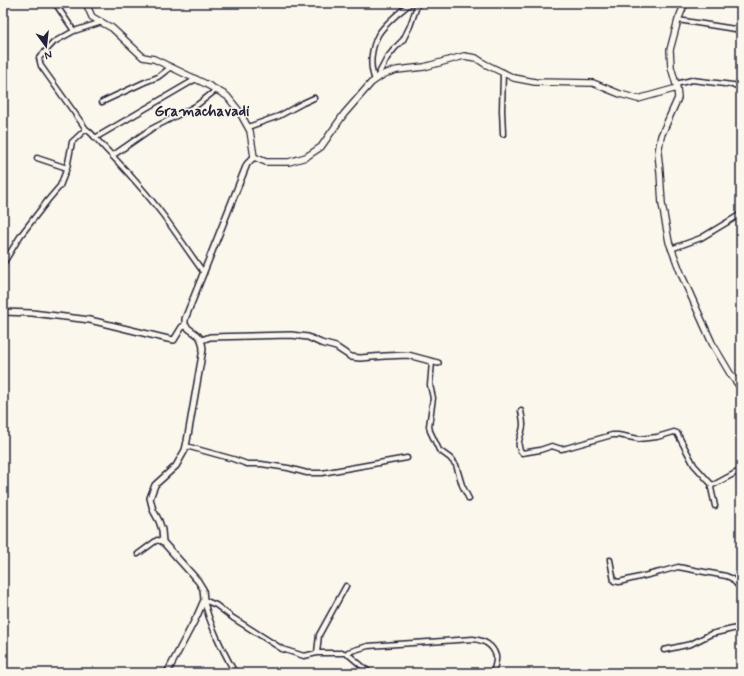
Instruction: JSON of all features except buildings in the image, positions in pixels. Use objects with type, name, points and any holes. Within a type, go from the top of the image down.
[{"type":"main road","points":[[86,3],[92,17],[112,28],[143,57],[154,59],[227,96],[239,111],[250,131],[254,157],[266,162],[290,162],[306,157],[321,147],[344,114],[371,83],[384,74],[397,70],[424,67],[464,56],[476,58],[514,78],[534,82],[592,83],[638,99],[676,86]]},
{"type":"main road","points":[[685,3],[678,20],[670,50],[678,98],[661,136],[658,153],[662,204],[669,242],[682,276],[712,342],[731,375],[741,388]]},
{"type":"street","points":[[55,3],[74,31]]},
{"type":"street","points":[[375,80],[372,73],[371,60],[374,45],[379,34],[390,22],[412,3]]},
{"type":"street","points":[[375,80],[387,58],[403,40],[410,26],[418,3]]},
{"type":"street","points":[[87,27],[90,20],[90,12]]},
{"type":"street","points":[[678,20],[741,30]]},
{"type":"street","points":[[102,22],[74,31],[54,42],[39,58],[41,66],[86,129],[89,130],[163,215],[204,273]]},
{"type":"street","points":[[102,102],[158,77],[171,67]]},
{"type":"street","points":[[503,72],[503,134]]},
{"type":"street","points":[[95,138],[196,79]]},
{"type":"street","points":[[676,86],[692,80],[741,86]]},
{"type":"street","points":[[112,156],[151,129],[197,105],[216,90]]},
{"type":"street","points":[[248,127],[279,116],[314,98]]},
{"type":"street","points":[[3,264],[21,235],[60,186],[67,168],[72,142],[86,129]]},
{"type":"street","points":[[163,542],[162,530],[153,510],[150,498],[156,486],[176,466],[185,450],[203,349],[202,340],[185,325],[185,319],[248,164],[254,157]]},
{"type":"street","points":[[37,158],[67,168]]},
{"type":"street","points":[[671,249],[701,238],[741,214]]},
{"type":"street","points":[[3,312],[32,313],[90,320],[174,340],[182,327],[185,325]]},
{"type":"street","points":[[202,340],[210,337],[290,335],[308,337],[321,343],[336,347],[351,357],[408,356],[435,363],[430,384],[433,398],[429,426],[430,431],[439,450],[450,458],[456,465],[462,485],[469,499]]},
{"type":"street","points":[[521,411],[523,426],[519,448],[522,452],[540,450],[552,446],[560,449],[566,448],[612,435],[639,439],[657,437],[674,432],[677,433],[694,465],[712,485],[711,488],[715,506]]},
{"type":"street","points":[[186,446],[247,464],[268,465],[307,473],[322,473],[407,458]]},
{"type":"street","points":[[712,485],[741,470]]},
{"type":"street","points":[[138,554],[157,540],[163,542],[198,580],[203,589],[207,612],[219,644],[235,673]]},
{"type":"street","points":[[610,560],[614,581],[619,582],[678,567],[726,576],[731,578],[741,589]]},
{"type":"street","points":[[317,653],[319,635],[346,586]]},
{"type":"street","points":[[204,600],[216,605],[233,618],[282,649],[304,656],[317,653],[344,653],[349,655],[370,673]]},
{"type":"street","points":[[167,673],[204,600]]},
{"type":"street","points":[[664,650],[691,644],[711,634],[741,627]]},
{"type":"street","points":[[349,655],[348,652],[368,646],[473,638],[486,642],[492,648],[496,657],[493,673]]},
{"type":"district","name":"Gramachavadi","points":[[202,112]]}]
